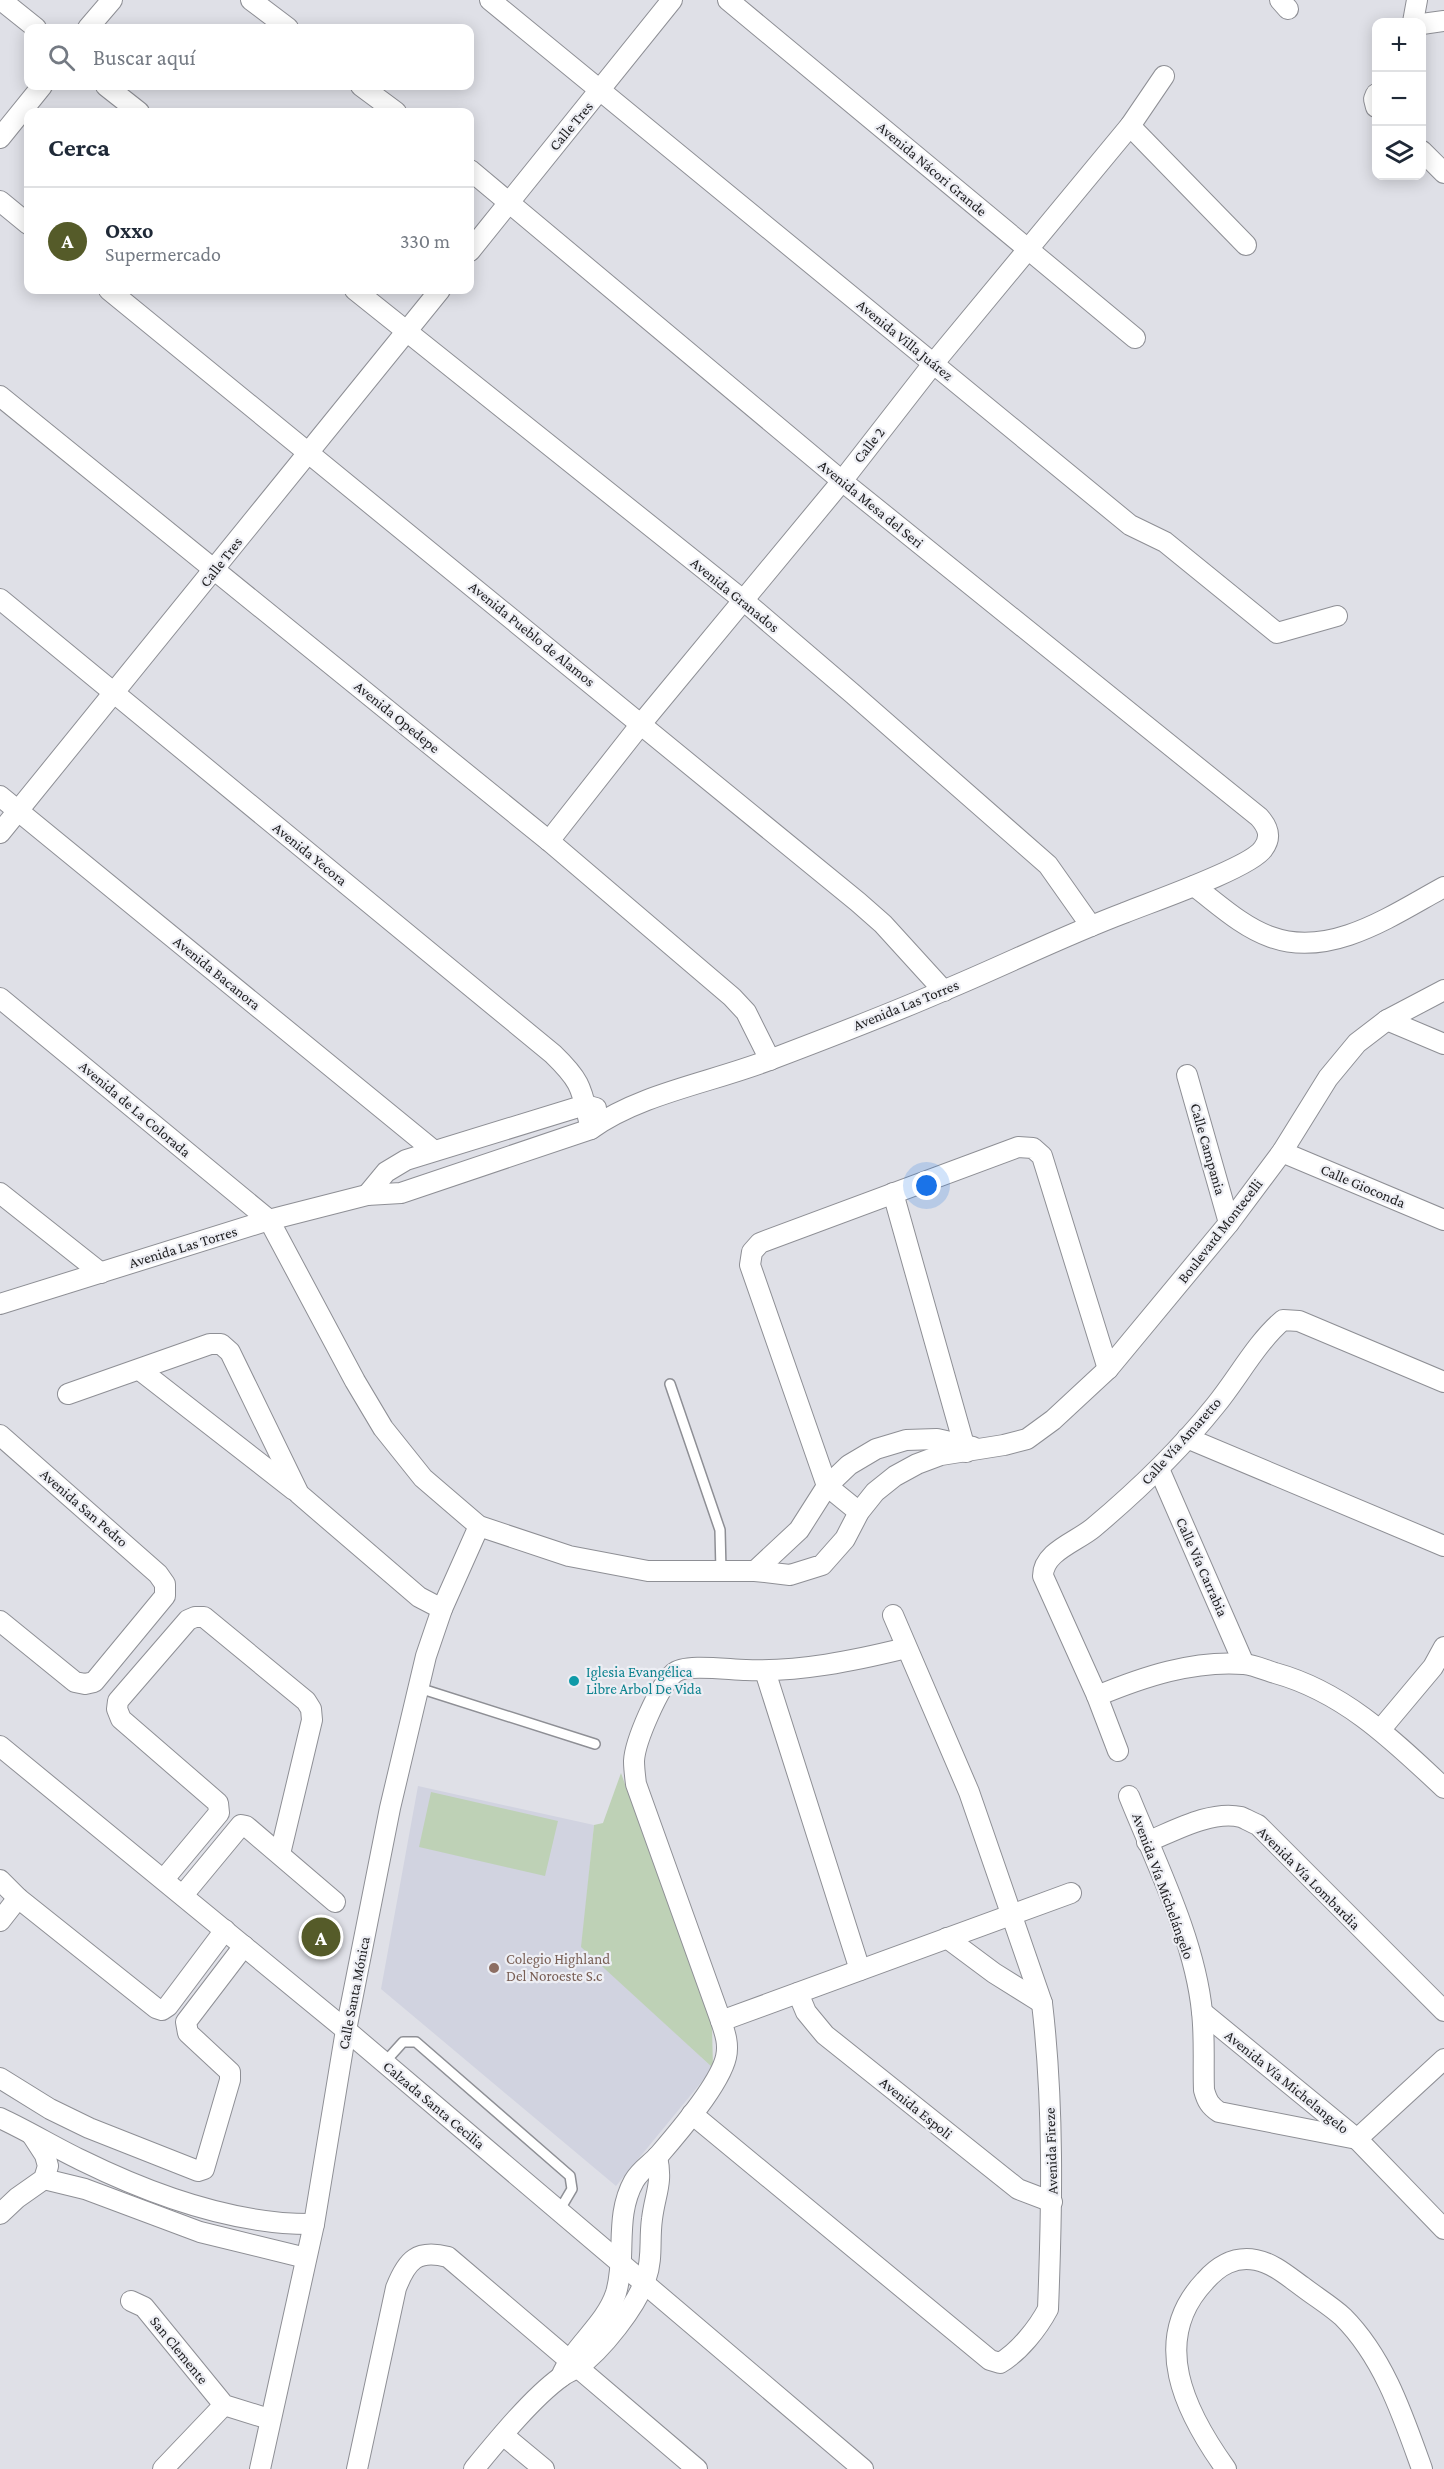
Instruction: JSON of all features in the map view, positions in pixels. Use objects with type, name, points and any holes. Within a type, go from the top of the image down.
[{"type":"street","points":[[1,0],[31,24]]},
{"type":"street","points":[[91,24],[112,0]]},
{"type":"street","points":[[251,0],[283,24]]},
{"type":"street","name":"Avenida Villa Juárez","points":[[490,0],[1130,525],[1165,542],[1276,633],[1337,616]]},
{"type":"street","name":"Calle Tres","points":[[474,246],[672,0]]},
{"type":"street","name":"Avenida Nácori Grande","points":[[728,0],[1135,338]]},
{"type":"street","points":[[1414,18],[1417,0]]},
{"type":"street","points":[[1426,23],[1444,21]]},
{"type":"street","name":"Calle 2","points":[[549,841],[641,724],[842,481],[933,364],[1130,126],[1164,76]]},
{"type":"street","points":[[24,108],[39,90]]},
{"type":"street","points":[[111,90],[134,108]]},
{"type":"street","points":[[366,90],[391,108]]},
{"type":"street","points":[[0,138],[24,108]]},
{"type":"street","points":[[1130,126],[1246,245]]},
{"type":"street","points":[[1426,156],[1444,172]]},
{"type":"street","name":"Avenida Mesa del Seri","points":[[474,173],[842,481],[1259,817],[1268,827],[1269,837]]},
{"type":"street","points":[[0,201],[24,222]]},
{"type":"street","name":"Avenida Pueblo de Alamos","points":[[114,294],[883,924],[944,991]]},
{"type":"street","name":"Avenida Granados","points":[[360,294],[743,600],[1048,865],[1091,926]]},
{"type":"street","name":"Calle Tres","points":[[0,833],[115,694],[308,451],[437,294]]},
{"type":"street","name":"Avenida Opedepe","points":[[0,396],[549,841],[732,997],[746,1012],[770,1060]]},
{"type":"street","name":"Avenida Yecora","points":[[0,599],[553,1054],[570,1070],[582,1088],[591,1130]]},
{"type":"street","name":"Avenida Bacanora","points":[[0,796],[433,1150]]},
{"type":"street","name":"Avenida Las Torres","points":[[0,1304],[269,1220],[366,1195],[401,1193],[591,1130],[614,1113],[770,1060],[944,991],[1091,926],[1252,860],[1263,849],[1269,837]]},
{"type":"street","points":[[1194,885],[1241,921],[1271,938],[1302,942],[1331,940],[1366,928],[1444,887]]},
{"type":"street","name":"Boulevard Montecelli","points":[[479,1526],[569,1556],[636,1569],[755,1571],[790,1575],[822,1565],[845,1539],[859,1512],[875,1492],[909,1468],[941,1455],[969,1448],[1016,1442],[1040,1431],[1108,1369],[1229,1223],[1282,1152],[1328,1078],[1357,1043],[1387,1020],[1444,990]]},
{"type":"street","name":"Avenida de La Colorada","points":[[0,998],[269,1220]]},
{"type":"street","points":[[1387,1020],[1444,1044]]},
{"type":"street","name":"Calle Campania","points":[[1187,1076],[1229,1223]]},
{"type":"street","points":[[366,1195],[386,1172],[406,1160],[433,1150],[585,1105],[614,1113]]},
{"type":"street","points":[[859,1512],[827,1486],[750,1264],[752,1252],[760,1243],[1018,1147],[1033,1148],[1042,1156],[1108,1369]]},
{"type":"street","name":"Calle Gioconda","points":[[1282,1152],[1444,1220]]},
{"type":"street","points":[[0,1193],[101,1273]]},
{"type":"street","points":[[893,1193],[969,1448]]},
{"type":"street","points":[[269,1220],[355,1381],[383,1428],[423,1478],[479,1526]]},
{"type":"street","name":"Calle Vía Amaretto","points":[[1097,1696],[1043,1576],[1043,1567],[1051,1557],[1089,1532],[1159,1469],[1187,1438],[1276,1325],[1291,1318],[1444,1382]]},
{"type":"street","points":[[68,1394],[210,1344],[221,1344],[230,1352],[298,1494]]},
{"type":"street","points":[[140,1370],[298,1494],[419,1597],[442,1609]]},
{"type":"street","name":"Avenida San Pedro","points":[[0,1435],[158,1574],[165,1584],[165,1596],[94,1682],[85,1684],[75,1682],[0,1621]]},
{"type":"street","points":[[1187,1438],[1444,1546]]},
{"type":"street","name":"Boulevard Montecelli","points":[[755,1571],[799,1530],[827,1486],[849,1465],[876,1449],[906,1440],[937,1439],[969,1448]]},
{"type":"street","name":"Calle Vía Carrabia","points":[[1159,1469],[1244,1664]]},
{"type":"street","name":"Calle Santa Mónica","points":[[260,2469],[269,2419],[314,2224],[346,2030],[390,1808],[419,1688],[442,1609],[479,1526]]},
{"type":"street","name":"Avenida Fireze","points":[[692,2114],[990,2360],[1000,2363],[1010,2358],[1042,2320],[1048,2309],[1052,2202],[1046,2039],[1042,2003],[969,1792],[893,1615]]},
{"type":"street","points":[[164,1879],[219,1813],[219,1803],[122,1719],[117,1709],[118,1701],[188,1620],[195,1617],[204,1617],[306,1701],[311,1709],[312,1720],[280,1854]]},
{"type":"street","points":[[1381,1729],[1438,1671],[1444,1647]]},
{"type":"street","points":[[569,2368],[609,2309],[616,2293],[621,2263],[620,2226],[634,2181],[692,2114],[720,2074],[726,2057],[727,2042],[721,2021],[636,1784],[634,1760],[638,1740],[665,1684],[675,1672],[690,1668],[765,1671],[823,1666],[906,1648]]},
{"type":"street","points":[[1118,1751],[1097,1696],[1143,1678],[1177,1669],[1244,1664],[1321,1689],[1381,1729],[1444,1788]]},
{"type":"street","points":[[765,1671],[860,1970]]},
{"type":"street","name":"Calzada Santa Cecilia","points":[[0,1746],[346,2030],[863,2469]]},
{"type":"street","name":"Avenida Vía Michelángelo","points":[[1129,1796],[1184,1935],[1202,2012]]},
{"type":"street","name":"Avenida Vía Lombardia","points":[[1147,1842],[1199,1822],[1224,1817],[1240,1817],[1258,1825],[1444,2011]]},
{"type":"street","points":[[183,1895],[241,1825],[246,1826],[335,1902]]},
{"type":"street","points":[[0,1880],[18,1898],[156,2008],[162,2010],[168,2006],[225,1930]]},
{"type":"street","points":[[721,2021],[1071,1893]]},
{"type":"street","points":[[0,1921],[18,1898]]},
{"type":"street","points":[[947,1938],[994,1973],[1042,2003]]},
{"type":"street","points":[[0,2078],[50,2109],[89,2128],[198,2171],[204,2169],[225,2101],[230,2073],[188,2033],[186,2022],[244,1946]]},
{"type":"street","name":"Avenida Espoli","points":[[798,1993],[806,2012],[825,2035],[1017,2189],[1052,2202]]},
{"type":"street","name":"Avenida Vía Michelangelo","points":[[1202,2012],[1204,2090],[1206,2100],[1219,2112],[1357,2139]]},
{"type":"street","name":"Avenida Vía Michelangelo","points":[[1202,2012],[1357,2139],[1444,2229]]},
{"type":"street","points":[[1357,2139],[1444,2059]]},
{"type":"street","points":[[0,2118],[84,2162],[179,2199],[279,2224],[314,2224]]},
{"type":"street","points":[[0,2214],[17,2198],[44,2179],[48,2166],[45,2155],[32,2135]]},
{"type":"street","points":[[474,2469],[503,2435],[569,2368],[603,2344],[644,2282],[651,2256],[655,2196],[662,2177],[657,2157]]},
{"type":"street","points":[[44,2179],[85,2189],[172,2224],[306,2258]]},
{"type":"street","points":[[172,2224],[179,2199]]},
{"type":"street","points":[[228,2240],[232,2214]]},
{"type":"street","points":[[357,2469],[396,2288],[404,2268],[419,2256],[435,2254],[448,2258],[569,2368],[685,2465]]},
{"type":"street","points":[[1226,2469],[1194,2421],[1180,2383],[1176,2353],[1178,2323],[1188,2299],[1207,2278],[1232,2259],[1258,2260],[1281,2271],[1342,2317],[1382,2372],[1398,2405],[1422,2469]]},
{"type":"street","name":"San Clemente","points":[[131,2301],[144,2307],[224,2405]]},
{"type":"street","points":[[163,2469],[224,2405],[269,2419]]},
{"type":"street","points":[[503,2435],[544,2469]]},
{"type":"lane","points":[[669,1384],[720,1530],[722,1572]]},
{"type":"lane","points":[[419,1688],[596,1744]]},
{"type":"lane","points":[[384,2063],[403,2042],[417,2042],[570,2176],[572,2189],[559,2211]]},
{"type":"shaded area","name":"Colegio Highland Del Noroeste S.c","points":[[418,1786],[594,1825],[582,1947],[713,2068],[616,2186],[381,1989]]},
{"type":"green space","points":[[621,1773],[712,2026],[713,2068],[581,1947],[594,1825],[603,1823]]},
{"type":"green space","points":[[431,1792],[558,1821],[545,1876],[419,1847]]},
{"type":"place","name":"Iglesia Evangélica Libre Arbol De Vida","points":[[574,1681]]},
{"type":"place","name":"Oxxo","points":[[321,1937]]},
{"type":"place","name":"Colegio Highland Del Noroeste S.c","points":[[494,1968]]}]
